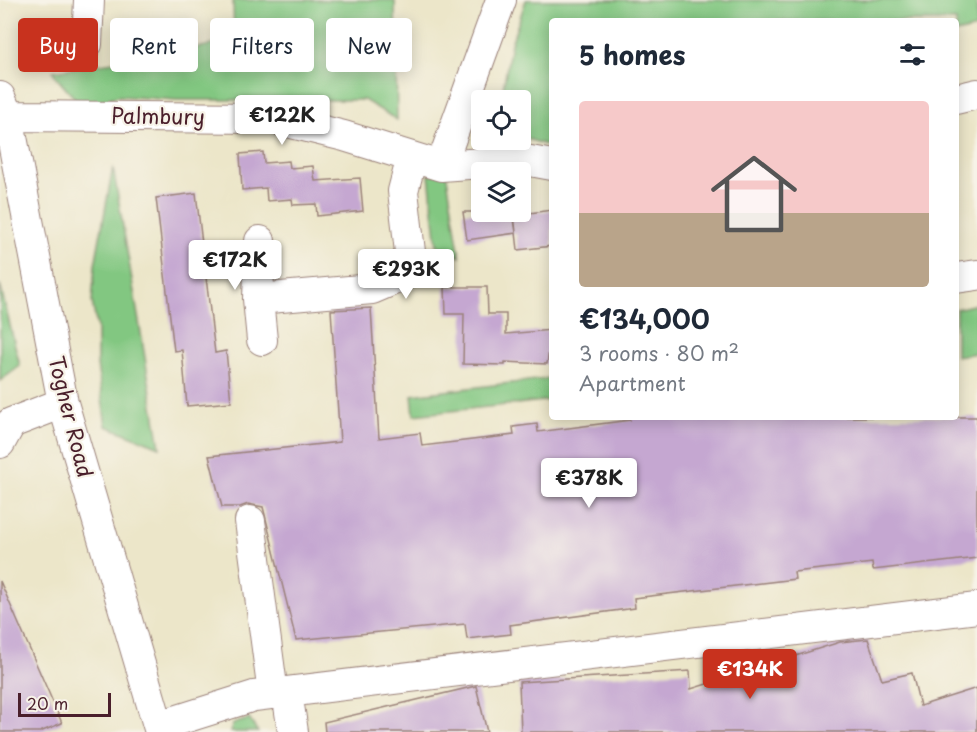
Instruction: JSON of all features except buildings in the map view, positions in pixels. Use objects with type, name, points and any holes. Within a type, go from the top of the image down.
[{"type":"street","points":[[88,18],[89,0]]},
{"type":"street","points":[[441,166],[501,0]]},
{"type":"street","points":[[959,98],[977,94]]},
{"type":"street","name":"Palmbury","points":[[4,106],[271,118],[345,136],[441,166],[525,160],[549,164]]},
{"type":"street","name":"Togher Road","points":[[4,106],[63,403],[159,729]]},
{"type":"street","points":[[258,299],[372,290],[400,277],[410,252],[403,191],[412,157]]},
{"type":"street","points":[[260,241],[258,299],[262,340]]},
{"type":"street","points":[[959,278],[977,275]]},
{"type":"street","points":[[0,443],[11,423],[63,403]]},
{"type":"street","points":[[250,521],[280,693],[293,732]]},
{"type":"street","points":[[159,729],[254,696],[977,608]]},
{"type":"green space","points":[[233,0],[395,0],[395,18],[326,18],[326,72],[396,72],[397,120],[364,100],[177,100],[118,96],[82,107],[54,72],[98,72],[98,64],[110,63],[110,72],[198,72],[198,48],[210,45],[210,72],[314,72],[314,18],[233,18]]},
{"type":"green space","points":[[526,0],[977,0],[977,28],[959,32],[959,18],[549,18],[549,146],[531,140],[531,90],[503,90],[511,44]]},
{"type":"green space","points":[[113,167],[160,447],[106,426],[97,365],[97,327],[92,302],[95,265]]},
{"type":"green space","points":[[446,171],[460,257],[437,245],[429,175]]},
{"type":"green space","points":[[0,285],[20,366],[0,381]]},
{"type":"green space","points":[[977,304],[977,353],[959,356],[959,308]]},
{"type":"green space","points":[[549,378],[549,400],[414,415],[412,395]]},
{"type":"green space","points":[[249,719],[258,732],[230,732],[233,724]]}]
